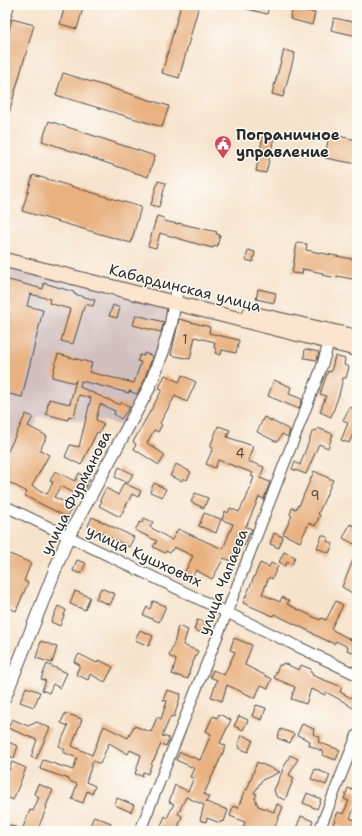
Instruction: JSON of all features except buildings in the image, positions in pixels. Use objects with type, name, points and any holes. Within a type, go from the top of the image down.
[{"type":"main road","name":"Кабардинская улица","points":[[5,251],[357,349]]},
{"type":"main road","name":"Кабардинская улица","points":[[5,260],[175,299],[357,337]]},
{"type":"street","points":[[5,18],[9,5]]},
{"type":"street","name":"улица Фурманова","points":[[5,697],[68,537],[149,388],[163,351],[171,324],[175,299]]},
{"type":"street","name":"улица Чапаева","points":[[140,831],[321,369],[329,342]]},
{"type":"street","name":"улица Кушховых","points":[[5,506],[357,675]]},
{"type":"street","points":[[319,831],[357,735]]},
{"type":"shaded area","points":[[5,260],[174,303],[171,324],[128,427],[99,420],[82,421],[39,416],[5,490]]},
{"type":"place","name":"Пограничное управление","points":[[223,159]]}]
